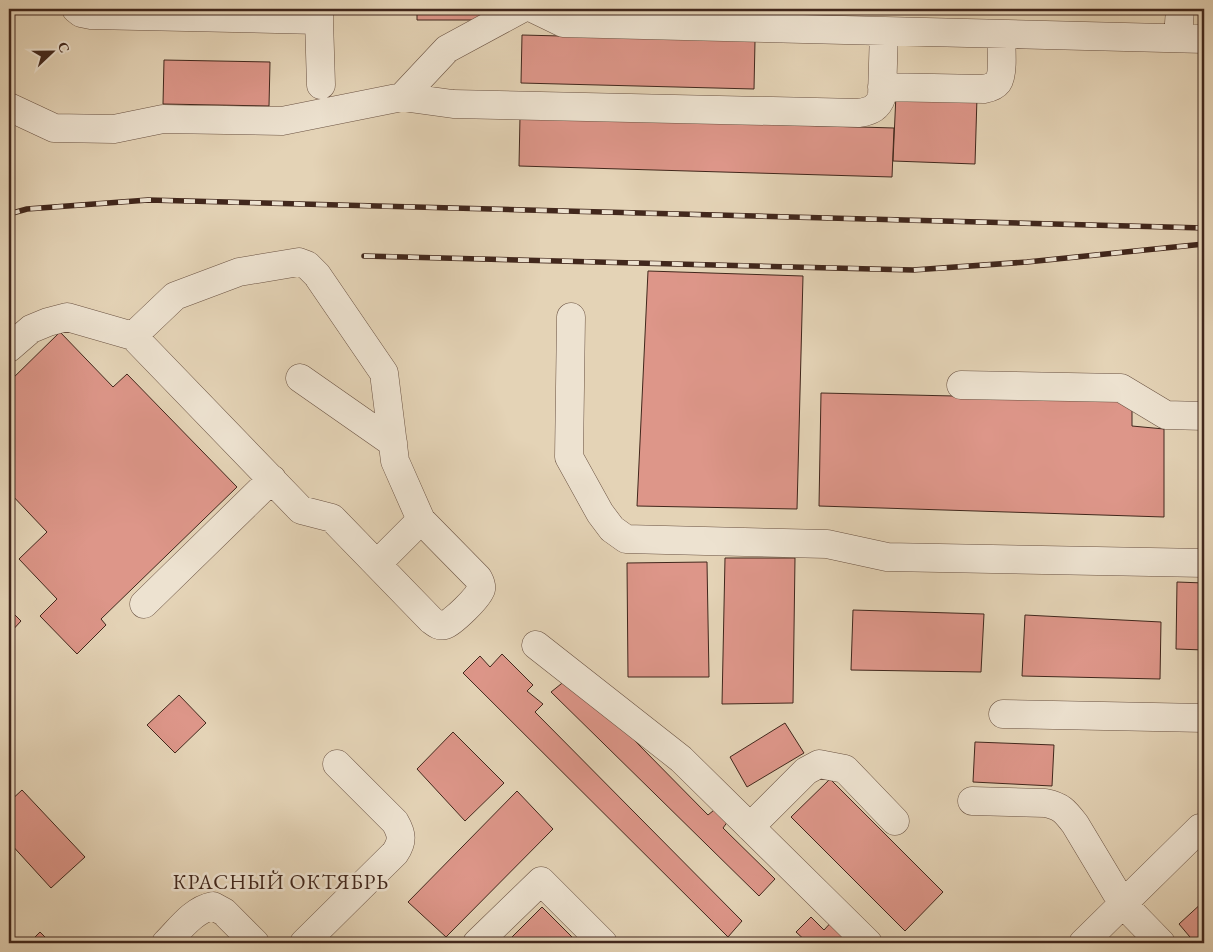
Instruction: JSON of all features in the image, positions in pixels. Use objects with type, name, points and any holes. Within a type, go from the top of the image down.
[{"type":"lane","points":[[76,9],[81,13],[91,15],[319,15],[320,85]]},
{"type":"lane","points":[[402,97],[447,49],[521,9]]},
{"type":"lane","points":[[534,9],[563,23],[1191,38],[1180,9]]},
{"type":"lane","points":[[9,107],[54,128],[114,129],[163,119],[282,121],[402,97],[452,104],[859,114],[870,111],[879,105],[882,96],[884,31]]},
{"type":"lane","points":[[882,87],[984,89],[993,86],[999,81],[1001,73],[1002,34]]},
{"type":"lane","points":[[9,348],[31,330],[48,322],[67,317],[133,336],[301,510],[332,518],[437,625],[444,625],[451,621],[477,596],[481,590],[478,578],[421,520],[396,461],[384,372],[317,275],[308,266],[298,262],[289,262],[239,272],[175,296],[133,336]]},
{"type":"lane","points":[[571,317],[569,457],[600,513],[612,529],[626,540],[826,544],[887,557],[1204,563]]},
{"type":"lane","points":[[300,378],[393,443]]},
{"type":"lane","points":[[961,385],[1121,388],[1166,415],[1204,416]]},
{"type":"lane","points":[[144,604],[272,479]]},
{"type":"lane","points":[[376,564],[421,520]]},
{"type":"lane","points":[[536,644],[681,759],[868,943]]},
{"type":"lane","points":[[1003,714],[1204,718]]},
{"type":"lane","points":[[304,943],[395,853],[401,844],[401,832],[395,822],[336,764]]},
{"type":"lane","points":[[750,827],[806,771],[819,764],[845,770],[895,821]]},
{"type":"lane","points":[[972,801],[1056,805],[1066,812],[1123,904],[1161,943]]},
{"type":"lane","points":[[1082,943],[1200,828]]},
{"type":"lane","points":[[477,943],[541,881],[603,943]]},
{"type":"lane","points":[[166,943],[196,913],[204,907],[214,906],[224,912],[255,943]]},
{"type":"building","points":[[417,9],[496,9],[496,20],[417,20]]},
{"type":"building","points":[[522,35],[755,41],[754,89],[521,83]]},
{"type":"building","points":[[164,60],[270,62],[269,106],[163,104]]},
{"type":"building","points":[[896,94],[977,97],[975,164],[893,161]]},
{"type":"building","points":[[520,117],[894,128],[892,177],[519,166]]},
{"type":"building","points":[[648,271],[803,276],[797,509],[637,506]]},
{"type":"building","points":[[60,332],[113,387],[127,374],[237,487],[101,619],[106,625],[77,654],[40,616],[57,599],[19,559],[47,532],[9,492],[9,382]]},
{"type":"building","points":[[821,393],[1132,400],[1132,426],[1164,429],[1164,517],[819,506]]},
{"type":"building","points":[[725,558],[795,558],[793,703],[722,704]]},
{"type":"building","points":[[707,562],[709,677],[628,677],[627,563]]},
{"type":"building","points":[[1177,582],[1204,583],[1204,650],[1176,649]]},
{"type":"building","points":[[9,609],[21,621],[9,634]]},
{"type":"building","points":[[853,610],[984,614],[981,672],[851,670]]},
{"type":"building","points":[[1025,615],[1161,622],[1160,679],[1022,676]]},
{"type":"building","points":[[502,654],[533,685],[527,691],[543,704],[535,712],[742,921],[728,937],[463,673],[480,656],[490,667]]},
{"type":"building","points":[[571,676],[708,815],[719,806],[731,817],[723,828],[775,879],[759,896],[551,692]]},
{"type":"building","points":[[179,695],[206,723],[175,753],[147,725]]},
{"type":"building","points":[[785,723],[804,753],[747,787],[730,757]]},
{"type":"building","points":[[453,732],[504,783],[465,821],[417,769]]},
{"type":"building","points":[[975,742],[1054,745],[1052,786],[973,782]]},
{"type":"building","points":[[830,779],[943,892],[905,931],[791,817]]},
{"type":"building","points":[[22,790],[85,857],[51,888],[9,842],[9,802]]},
{"type":"building","points":[[517,791],[553,829],[446,937],[408,902]]},
{"type":"building","points":[[1204,901],[1204,939],[1200,943],[1195,943],[1179,924]]},
{"type":"building","points":[[542,907],[578,943],[506,943]]},
{"type":"building","points":[[811,917],[824,930],[835,918],[860,943],[808,943],[796,932]]},
{"type":"building","points":[[40,932],[51,943],[29,943]]},
{"type":"railway","points":[[9,214],[27,209],[148,200],[1204,228]]},
{"type":"railway","points":[[364,256],[913,270],[1027,262],[1204,244]]},
{"type":"district","name":"КРАСНЫЙ ОКТЯБРЬ","points":[[281,881]]}]
